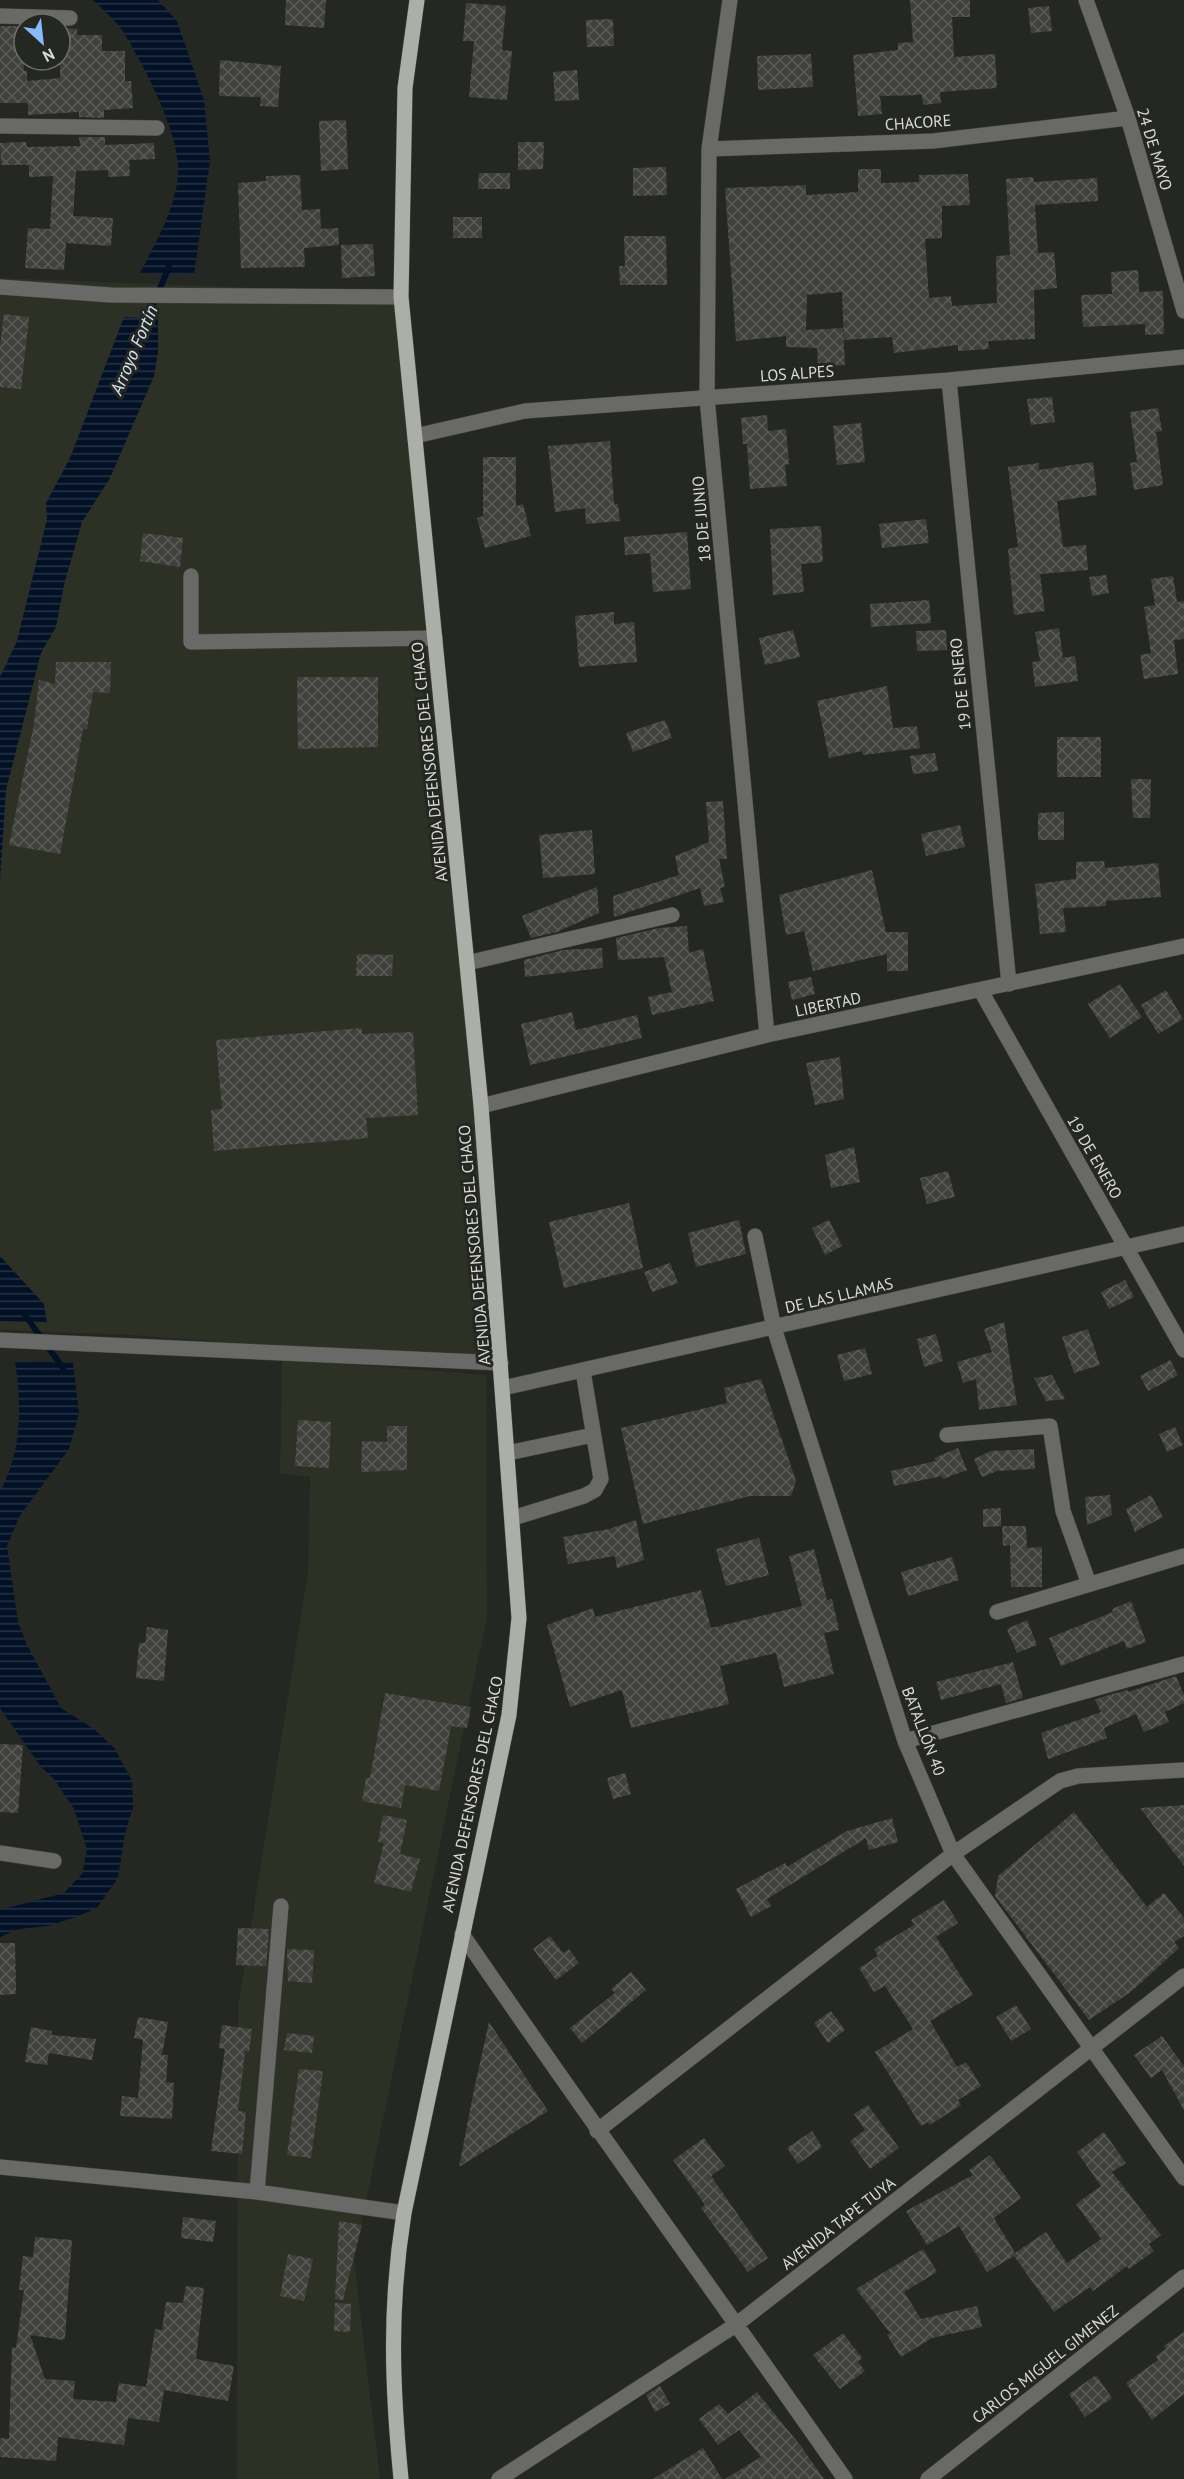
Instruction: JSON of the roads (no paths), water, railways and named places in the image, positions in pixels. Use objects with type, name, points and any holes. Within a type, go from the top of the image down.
[{"type":"main road","name":"AVENIDA DEFENSORES DEL CHACO","points":[[401,2479],[392,2387],[395,2264],[515,1677],[519,1618],[481,1106],[401,297],[405,88],[417,0]]},
{"type":"street","name":"18 DE JUNIO","points":[[730,0],[709,149],[707,398],[767,1035]]},
{"type":"street","name":"24 DE MAYO","points":[[1086,0],[1128,118],[1184,311]]},
{"type":"street","name":"CHACORE","points":[[709,149],[933,141],[1128,118]]},
{"type":"street","points":[[0,126],[157,128]]},
{"type":"street","points":[[0,287],[111,295],[401,297]]},
{"type":"street","name":"LOS ALPES","points":[[415,436],[525,411],[949,380],[1184,357]]},
{"type":"street","name":"19 DE ENERO","points":[[949,380],[1009,984]]},
{"type":"street","points":[[191,576],[192,642],[435,638]]},
{"type":"street","points":[[467,963],[672,915]]},
{"type":"street","name":"LIBERTAD","points":[[481,1106],[767,1035],[1184,946]]},
{"type":"street","name":"19 DE ENERO","points":[[981,991],[1184,1350]]},
{"type":"street","name":"DE LAS LLAMAS","points":[[503,1388],[1184,1234]]},
{"type":"street","name":"BATALLÓN 40","points":[[755,1236],[774,1328],[906,1742],[953,1854],[1184,2178]]},
{"type":"street","points":[[0,1340],[501,1363]]},
{"type":"street","points":[[513,1518],[584,1496],[595,1490],[601,1479],[583,1371]]},
{"type":"street","points":[[947,1435],[1050,1426],[1063,1511],[1089,1584]]},
{"type":"street","points":[[508,1453],[593,1435]]},
{"type":"street","points":[[997,1612],[1184,1556]]},
{"type":"street","points":[[906,1742],[1184,1664]]},
{"type":"street","points":[[597,2131],[953,1854],[1060,1781],[1078,1776],[1184,1770]]},
{"type":"street","points":[[0,1853],[54,1861]]},
{"type":"street","points":[[257,2193],[281,1906]]},
{"type":"street","points":[[462,1934],[597,2131],[737,2324],[845,2479]]},
{"type":"street","name":"AVENIDA TAPE TUYA","points":[[499,2479],[737,2324],[1184,1976]]},
{"type":"street","points":[[0,2167],[257,2193],[404,2213]]},
{"type":"street","name":"CARLOS MIGUEL GIMENEZ","points":[[928,2479],[1184,2277]]},
{"type":"water","points":[[93,0],[158,0],[177,21],[204,100],[210,161],[194,275],[140,273],[164,226],[173,201],[178,175],[178,159],[159,100],[140,60],[122,30]]},
{"type":"water","points":[[124,317],[158,319],[158,352],[154,376],[110,478],[82,522],[64,585],[56,627],[41,653],[6,790],[0,881],[0,677],[17,641],[47,519],[46,503],[70,458]]},
{"type":"water","points":[[0,1256],[44,1304],[47,1322],[0,1321]]},
{"type":"water","points":[[15,1361],[73,1363],[79,1413],[69,1449],[19,1517],[7,1546],[18,1622],[26,1643],[61,1708],[94,1729],[115,1749],[132,1781],[133,1807],[125,1834],[118,1878],[97,1908],[48,1926],[19,1929],[0,1937],[0,1910],[64,1893],[82,1874],[87,1850],[74,1809],[0,1708],[0,1492],[13,1460],[18,1428],[19,1395]]},
{"type":"waterway","name":"Arroyo Fortín","points":[[145,324],[169,267]]},
{"type":"waterway","name":"Arroyo Fortín","points":[[25,1315],[63,1368]]}]
